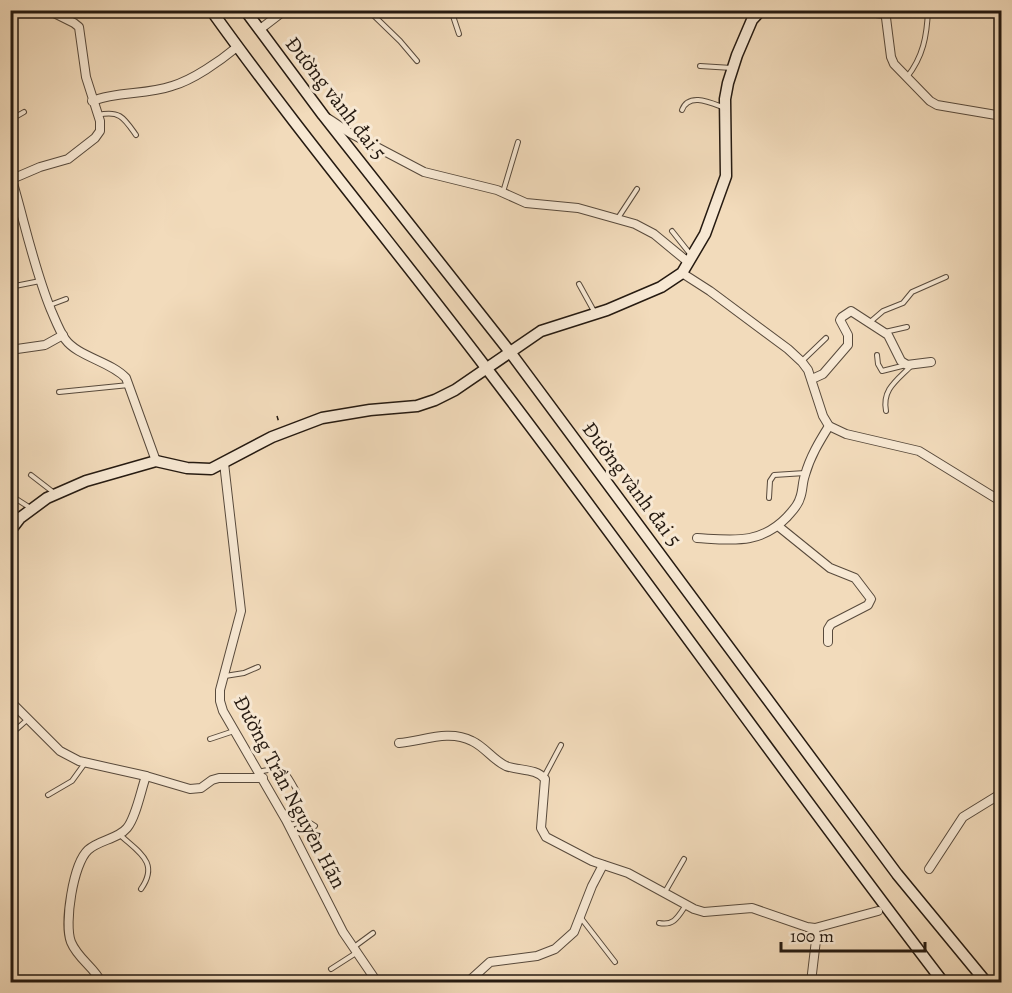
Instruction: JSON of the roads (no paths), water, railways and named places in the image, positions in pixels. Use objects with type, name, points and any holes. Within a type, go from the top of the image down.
[{"type":"main road","points":[[211,10],[237,47],[487,368],[943,982]]},
{"type":"main road","name":"Đường vành đai 5","points":[[244,10],[323,115],[510,352],[897,874],[986,982]]},
{"type":"main road","points":[[10,531],[20,518],[47,498],[86,481],[156,461],[187,468],[211,469],[272,437],[322,418],[417,406],[435,400],[455,390],[541,331],[595,314],[661,287],[682,273],[705,234],[726,176],[725,99],[733,69],[752,21],[761,10]]},
{"type":"street","points":[[48,10],[74,22],[79,27],[86,77],[100,131],[95,138],[68,159],[11,176],[40,281],[63,335],[75,348],[118,369],[126,378],[156,461]]},
{"type":"street","points":[[259,30],[285,10]]},
{"type":"street","points":[[848,10],[885,12],[894,64],[930,101],[937,105],[1002,116]]},
{"type":"street","points":[[92,101],[112,95],[171,87],[237,47]]},
{"type":"street","points":[[323,115],[350,134],[424,172],[503,192],[526,203],[578,207],[617,219],[645,229],[690,259]]},
{"type":"street","points":[[682,273],[736,310],[802,362],[812,379],[823,416],[829,426],[846,434],[919,451],[1002,502]]},
{"type":"street","points":[[812,379],[823,375],[848,345],[848,335],[841,325],[842,316],[851,311],[892,339],[901,361],[909,365],[931,362]]},
{"type":"street","points":[[10,350],[45,345],[63,335]]},
{"type":"street","points":[[697,538],[750,539],[762,536],[778,526],[797,506],[805,473],[814,450],[829,426]]},
{"type":"street","name":"Đường Trần Nguyên Hãn","points":[[224,464],[241,610],[220,690],[220,701],[234,731],[289,825],[343,932],[377,982]]},
{"type":"street","points":[[778,526],[825,564],[855,578],[871,599],[868,605],[831,624],[828,629],[828,642]]},
{"type":"street","points":[[10,700],[60,751],[85,762],[196,790],[219,778],[261,775]]},
{"type":"street","points":[[399,743],[454,735],[474,741],[507,766],[538,773],[544,778],[541,828],[546,837],[603,865],[628,873],[686,905],[704,912],[752,908],[815,928],[878,911]]},
{"type":"street","points":[[100,982],[97,974],[80,958],[70,941],[69,916],[78,864],[87,850],[126,830],[131,823],[146,776]]},
{"type":"street","points":[[929,869],[963,817],[1002,793]]},
{"type":"street","points":[[468,982],[490,962],[537,956],[555,950],[574,932],[603,865]]},
{"type":"street","points":[[811,982],[816,940],[815,928]]},
{"type":"lane","points":[[368,10],[417,61]]},
{"type":"lane","points":[[451,10],[459,34]]},
{"type":"lane","points":[[906,78],[918,63],[923,50],[928,10]]},
{"type":"lane","points":[[700,66],[733,69]]},
{"type":"lane","points":[[682,110],[689,100],[702,100],[725,108]]},
{"type":"lane","points":[[97,115],[112,111],[117,113],[136,135]]},
{"type":"lane","points":[[10,120],[24,112]]},
{"type":"lane","points":[[503,192],[518,142]]},
{"type":"lane","points":[[617,219],[637,189]]},
{"type":"lane","points":[[672,231],[690,259]]},
{"type":"lane","points":[[868,323],[883,310],[903,303],[912,292],[946,277]]},
{"type":"lane","points":[[10,287],[40,281]]},
{"type":"lane","points":[[579,284],[595,314]]},
{"type":"lane","points":[[49,305],[66,299]]},
{"type":"lane","points":[[884,332],[908,327]]},
{"type":"lane","points":[[802,362],[826,338]]},
{"type":"lane","points":[[878,355],[878,364],[882,371],[909,365]]},
{"type":"lane","points":[[886,411],[884,401],[887,392],[909,365]]},
{"type":"lane","points":[[59,392],[130,385]]},
{"type":"lane","points":[[769,498],[770,481],[774,475],[805,473]]},
{"type":"lane","points":[[31,475],[56,494]]},
{"type":"lane","points":[[10,484],[14,480]]},
{"type":"lane","points":[[10,495],[32,509]]},
{"type":"lane","points":[[224,676],[244,674],[258,667]]},
{"type":"lane","points":[[10,735],[28,718]]},
{"type":"lane","points":[[210,739],[234,731]]},
{"type":"lane","points":[[544,778],[561,745]]},
{"type":"lane","points":[[48,795],[72,781],[85,762]]},
{"type":"lane","points":[[261,775],[276,768],[283,770],[297,791]]},
{"type":"lane","points":[[289,825],[307,820],[315,826]]},
{"type":"lane","points":[[118,834],[146,860],[149,878],[141,889]]},
{"type":"lane","points":[[664,892],[684,859]]},
{"type":"lane","points":[[659,923],[668,925],[675,921],[686,905]]},
{"type":"lane","points":[[580,918],[615,962]]},
{"type":"lane","points":[[331,969],[373,933]]}]
